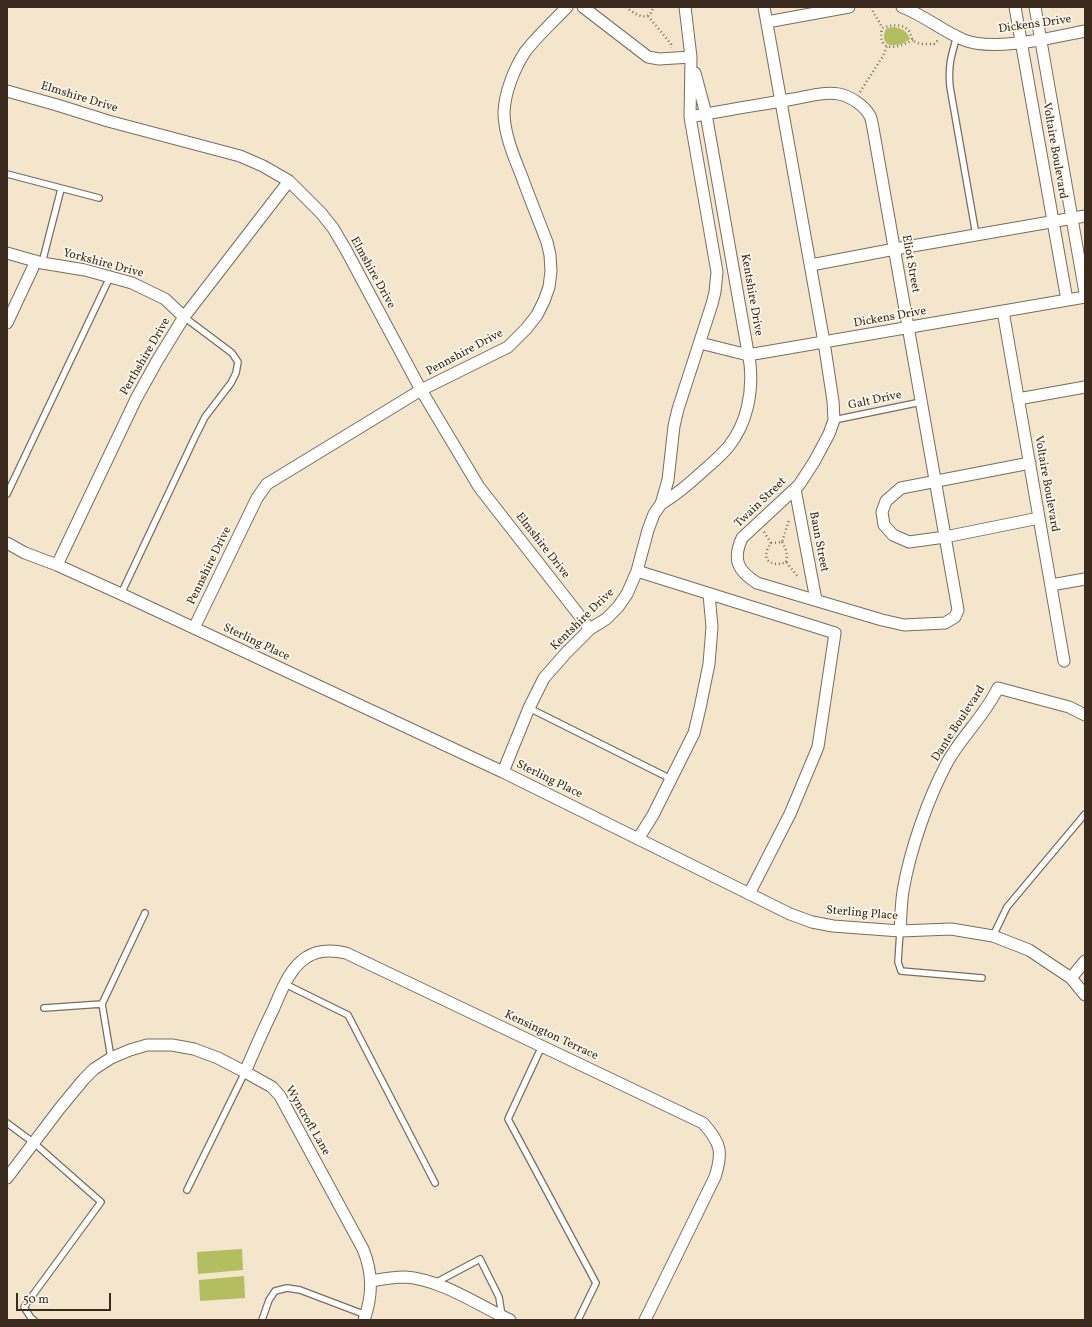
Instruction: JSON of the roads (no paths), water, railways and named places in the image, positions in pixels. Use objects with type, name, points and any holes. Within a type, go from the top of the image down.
[{"type":"street","name":"Pennshire Drive","points":[[194,628],[257,498],[267,484],[422,390],[508,347],[526,329],[537,315],[549,287],[551,271],[550,255],[547,242],[513,154],[504,113],[505,103],[512,78],[525,52],[567,7]]},
{"type":"street","points":[[583,7],[648,57],[659,59],[691,57]]},
{"type":"street","name":"Kentshire Drive","points":[[503,772],[544,678],[590,629],[606,619],[618,608],[627,594],[637,570],[648,530],[654,514],[661,504],[668,480],[674,426],[678,409],[715,292],[717,272],[690,118],[691,57],[685,7]]},
{"type":"street","name":"Twain Street","points":[[764,7],[832,387],[834,420],[829,434],[814,462],[799,485],[742,538],[738,548],[739,566],[742,572],[757,583],[882,620],[904,625],[945,623],[956,617],[958,610],[956,603]]},
{"type":"street","points":[[767,22],[849,7]]},
{"type":"street","name":"Dickens Drive","points":[[902,7],[915,12],[965,40],[980,44],[1022,42],[1085,31]]},
{"type":"street","name":"Voltaire Boulevard","points":[[1016,7],[1067,300]]},
{"type":"street","name":"Voltaire Boulevard","points":[[1035,7],[1085,293]]},
{"type":"street","name":"Kentshire Drive","points":[[661,504],[678,493],[722,454],[736,435],[744,420],[751,388],[748,355],[706,114],[691,57]]},
{"type":"street","name":"Elmshire Drive","points":[[7,91],[108,121],[240,156],[263,166],[289,182],[321,213],[333,228],[422,390],[479,487],[590,629]]},
{"type":"street","name":"Eliot Street","points":[[690,118],[828,93],[839,94],[854,100],[870,115],[895,249],[956,603]]},
{"type":"street","name":"Perthshire Drive","points":[[57,564],[136,399],[157,361],[184,317],[289,182]]},
{"type":"street","points":[[811,265],[1085,216]]},
{"type":"street","name":"Yorkshire Drive","points":[[7,253],[39,262],[61,265],[132,283],[165,299],[184,317]]},
{"type":"street","points":[[7,323],[39,262]]},
{"type":"street","name":"Dickens Drive","points":[[700,343],[748,355],[1085,297]]},
{"type":"street","name":"Voltaire Boulevard","points":[[1003,311],[1064,661]]},
{"type":"street","points":[[1018,399],[1085,386]]},
{"type":"street","points":[[1030,463],[901,488],[886,501],[882,512],[884,525],[893,535],[908,542],[945,537],[1039,518]]},
{"type":"street","name":"Baun Street","points":[[794,489],[816,600]]},
{"type":"street","name":"Sterling Place","points":[[7,543],[25,553],[57,564],[503,772],[790,914],[812,922],[833,926],[900,930],[951,929],[993,936],[1029,950],[1071,978],[1085,995]]},
{"type":"street","points":[[637,570],[835,633],[818,747],[790,814],[749,894]]},
{"type":"street","points":[[1051,585],[1085,579]]},
{"type":"street","points":[[638,839],[653,815],[694,733],[708,664],[712,627],[709,594]]},
{"type":"street","name":"Dante Boulevard","points":[[900,930],[903,893],[909,861],[937,785],[949,760],[990,703],[998,688],[1069,707],[1085,715]]},
{"type":"street","name":"Kensington Terrace","points":[[245,1072],[285,984],[298,964],[307,957],[318,952],[333,950],[346,953],[703,1123],[717,1140],[720,1153],[719,1164],[715,1177],[645,1320]]},
{"type":"street","points":[[1071,978],[1085,961]]},
{"type":"street","name":"Wyncroft Lane","points":[[7,1178],[84,1079],[94,1069],[111,1058],[147,1045],[172,1045],[194,1049],[218,1058],[272,1087],[280,1096],[363,1249],[370,1270],[371,1281],[371,1291],[365,1318]]},
{"type":"street","points":[[371,1281],[404,1277],[425,1280],[506,1318]]},
{"type":"lane","points":[[957,36],[948,72],[976,236]]},
{"type":"lane","points":[[7,174],[99,198]]},
{"type":"lane","points":[[39,262],[61,189]]},
{"type":"lane","points":[[7,494],[110,277]]},
{"type":"lane","points":[[121,594],[205,417],[231,383],[236,373],[238,362],[232,353],[184,317]]},
{"type":"lane","name":"Galt Drive","points":[[834,420],[921,402]]},
{"type":"lane","points":[[530,708],[671,779]]},
{"type":"lane","points":[[993,936],[1007,907],[1085,814]]},
{"type":"lane","points":[[111,1058],[102,1004],[145,913]]},
{"type":"lane","points":[[900,930],[898,962],[901,971],[982,978]]},
{"type":"lane","points":[[285,984],[348,1015],[435,1183]]},
{"type":"lane","points":[[44,1008],[102,1004]]},
{"type":"lane","points":[[542,1046],[508,1119],[596,1283],[578,1320]]},
{"type":"lane","points":[[187,1190],[245,1072]]},
{"type":"lane","points":[[7,1123],[34,1143],[101,1202],[24,1306],[31,1318],[34,1320]]},
{"type":"lane","points":[[434,1284],[480,1259],[499,1297],[506,1318]]},
{"type":"lane","points":[[262,1320],[269,1300],[275,1291],[287,1288],[300,1290],[365,1318]]}]
